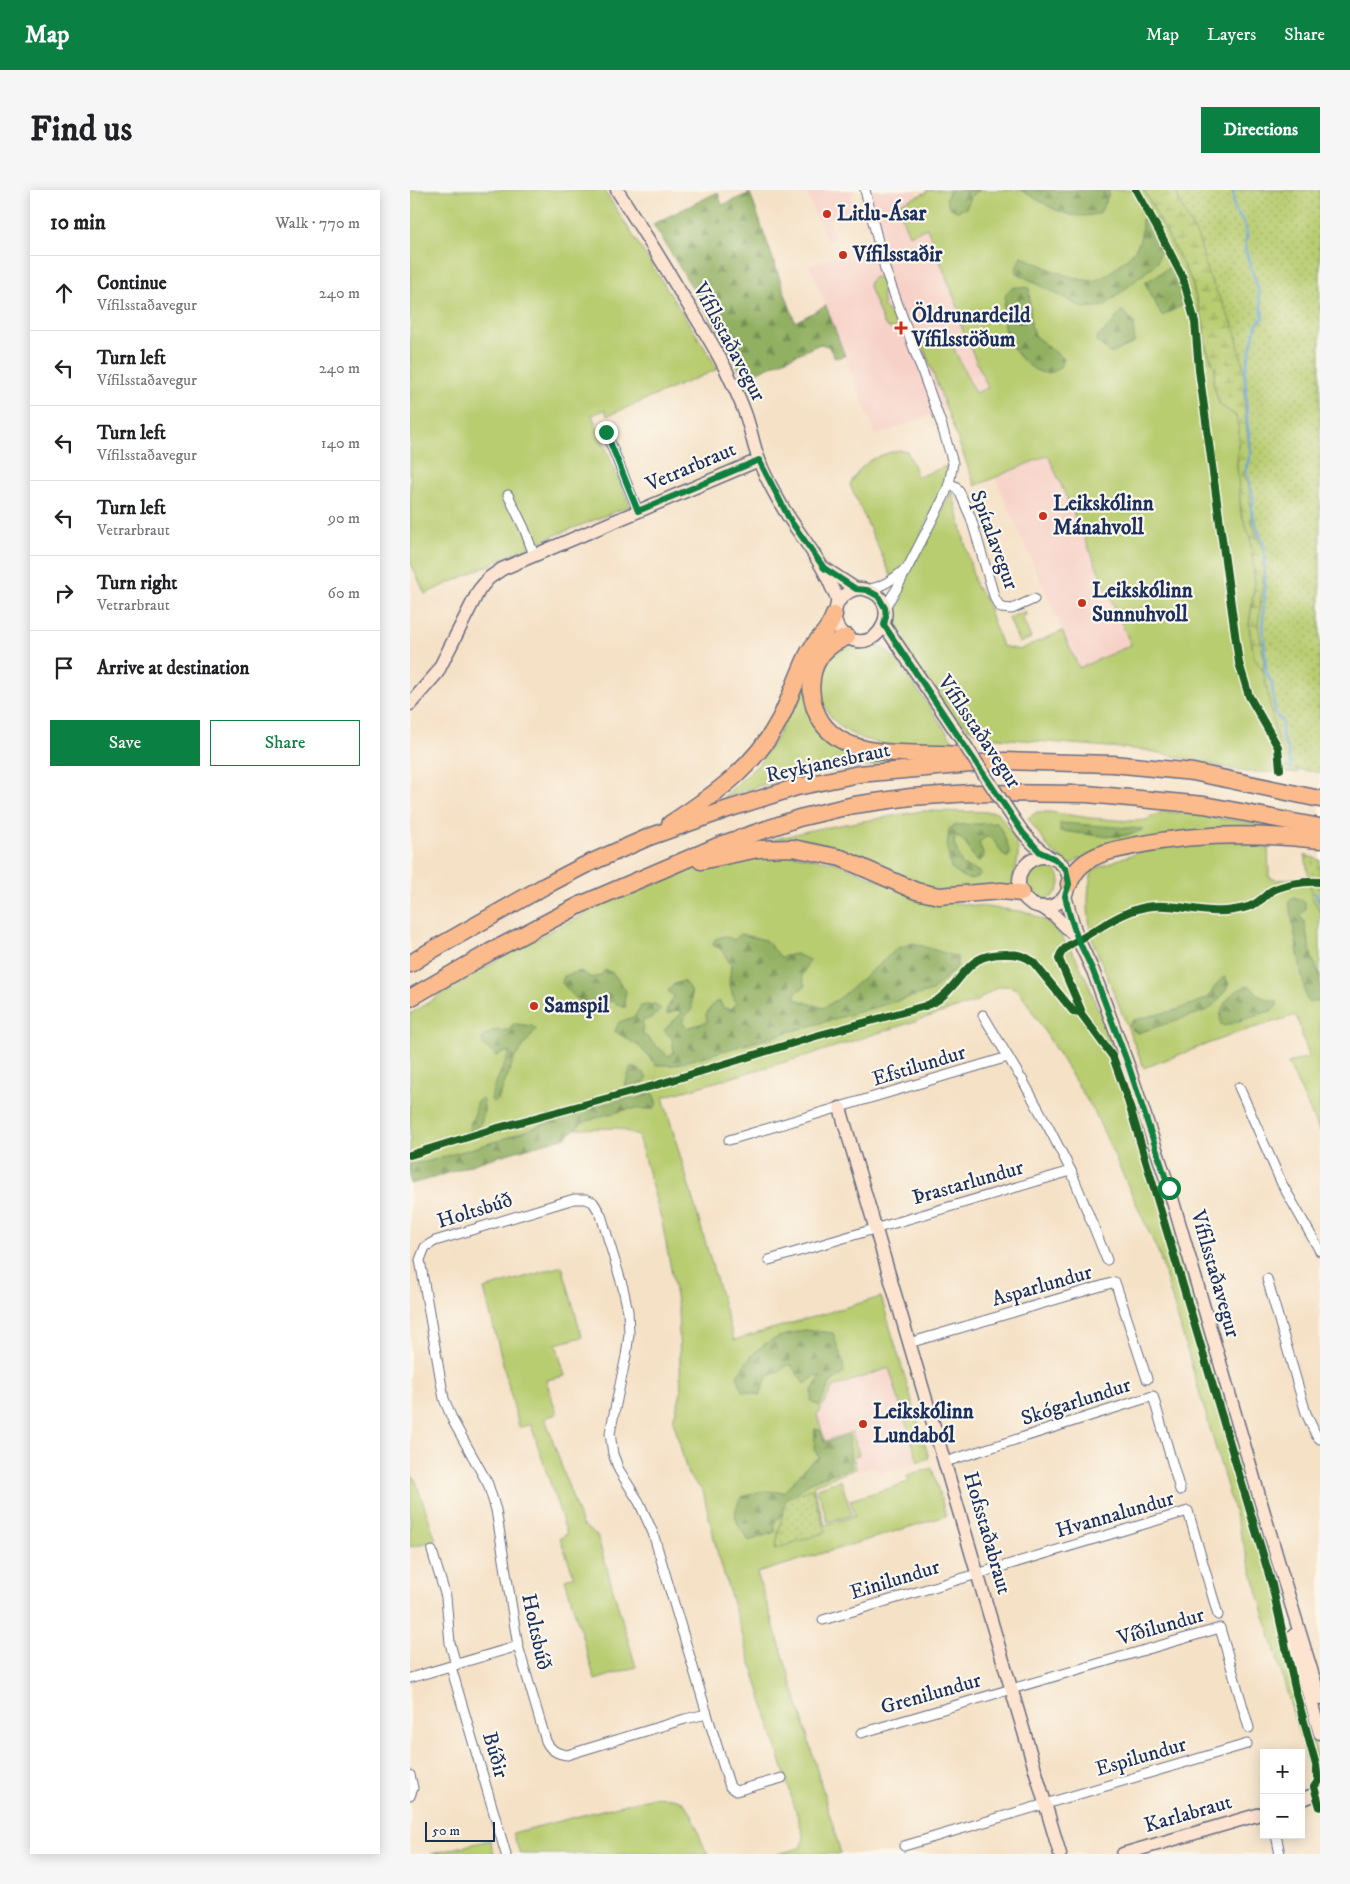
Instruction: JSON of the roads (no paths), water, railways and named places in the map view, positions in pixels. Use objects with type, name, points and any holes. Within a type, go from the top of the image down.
[{"type":"highway","points":[[649,837],[717,793],[734,779],[754,757],[780,720],[808,654],[831,626],[836,608]]},
{"type":"highway","points":[[847,638],[830,645],[822,653],[812,677],[811,691],[815,709],[823,724],[833,734],[854,746],[868,750],[955,754],[1004,761]]},
{"type":"highway","name":"Reykjanesbraut","points":[[410,964],[434,948],[543,887],[583,866],[649,837],[797,788],[868,773],[1004,761],[1113,764],[1193,772],[1320,799]]},
{"type":"highway","points":[[410,998],[490,952],[580,905],[720,845],[799,818],[854,805],[912,797],[963,794],[1033,793],[1124,797],[1204,805],[1320,827]]},
{"type":"highway","points":[[1067,890],[1076,871],[1091,859],[1123,848],[1153,842],[1234,834],[1278,835],[1320,840]]},
{"type":"highway","points":[[667,868],[758,849],[793,848],[841,858],[916,890],[939,896],[1001,891],[1021,893]]},
{"type":"main road","name":"Vífilsstaðavegur","points":[[617,190],[726,370],[745,414],[759,460],[790,520],[824,568],[836,608],[838,628],[847,638]]},
{"type":"main road","name":"Vetrarbraut","points":[[410,704],[437,673],[479,590],[495,573],[759,460]]},
{"type":"main road","name":"Vífilsstaðavegur","points":[[824,568],[862,590],[878,596],[885,608]]},
{"type":"main road","points":[[836,608],[842,596],[862,590]]},
{"type":"main road","points":[[847,638],[861,641],[875,636],[884,625],[885,608]]},
{"type":"main road","name":"Vífilsstaðavegur","points":[[884,625],[1023,833],[1035,847],[1062,863],[1066,869],[1067,890],[1077,937],[1093,971],[1128,1064],[1169,1188],[1280,1571],[1320,1699]]},
{"type":"main road","name":"Vífilsstaðavegur","points":[[875,636],[902,653]]},
{"type":"main road","name":"Vífilsstaðavegur","points":[[1023,833],[1025,864],[1018,878],[1021,893],[1030,903],[1042,907],[1055,916],[1077,937]]},
{"type":"main road","points":[[1025,864],[1039,856],[1048,856]]},
{"type":"main road","points":[[1042,907],[1055,904],[1067,890]]},
{"type":"main road","name":"Hofsstaðabraut","points":[[840,1108],[1060,1854]]},
{"type":"main road","name":"Vífilsstaðavegur","points":[[1280,1571],[1299,1660],[1320,1733]]},
{"type":"main road","points":[[1305,1800],[1320,1792]]},
{"type":"main road","points":[[1305,1802],[1320,1802]]},
{"type":"main road","name":"Karlabraut","points":[[1123,1854],[1260,1813]]},
{"type":"street","name":"Spítalavegur","points":[[866,190],[885,269],[951,455],[953,469],[949,484],[896,590],[885,608]]},
{"type":"street","name":"Vetrarbraut","points":[[606,432],[638,511]]},
{"type":"street","name":"Spítalavegur","points":[[949,484],[958,489],[966,505],[995,599],[1001,608],[1012,609],[1034,599]]},
{"type":"street","points":[[508,495],[524,528],[534,555]]},
{"type":"street","name":"Spítalavegur","points":[[862,590],[880,587],[906,568]]},
{"type":"street","name":"Efstilundur","points":[[983,1015],[1021,1077],[1070,1171]]},
{"type":"street","name":"Efstilundur","points":[[729,1140],[1008,1057]]},
{"type":"street","points":[[1239,1087],[1282,1184],[1320,1251]]},
{"type":"street","points":[[1070,1171],[1107,1260]]},
{"type":"street","name":"Þrastarlundur","points":[[769,1260],[1070,1171]]},
{"type":"street","name":"Holtsbúð","points":[[707,1714],[571,1754],[562,1754],[551,1748],[546,1741],[518,1646],[496,1510],[488,1484],[453,1421],[444,1399],[420,1265],[421,1254],[428,1244],[574,1199],[586,1199],[595,1205],[601,1214],[623,1288],[628,1311],[629,1334],[610,1433],[611,1446],[619,1470],[641,1507],[653,1533],[730,1788],[736,1791],[782,1778]]},
{"type":"street","points":[[1267,1279],[1306,1413],[1316,1435],[1320,1439]]},
{"type":"street","name":"Asparlundur","points":[[909,1343],[1116,1282],[1147,1379]]},
{"type":"street","name":"Skógarlundur","points":[[945,1462],[1153,1396],[1180,1490]]},
{"type":"street","name":"Hvannalundur","points":[[978,1573],[1188,1511],[1218,1615]]},
{"type":"street","points":[[432,1551],[446,1597],[453,1666]]},
{"type":"street","name":"Einilundur","points":[[823,1620],[978,1573]]},
{"type":"street","name":"Víðilundur","points":[[1011,1688],[1220,1628],[1249,1728]]},
{"type":"street","points":[[410,1678],[518,1646]]},
{"type":"street","name":"Búðir","points":[[453,1666],[506,1854]]},
{"type":"street","name":"Grenilundur","points":[[861,1733],[1011,1688]]},
{"type":"street","name":"Espilundur","points":[[904,1846],[1247,1744]]},
{"type":"street","points":[[410,1775],[413,1788],[410,1796]]},
{"type":"street","points":[[1277,1839],[1280,1854]]},
{"type":"waterway","points":[[1233,190],[1234,208],[1244,223],[1247,234],[1245,249],[1258,288],[1263,318],[1256,325],[1245,372],[1247,420],[1251,452],[1246,468],[1254,501],[1251,508],[1252,514],[1264,546],[1265,588],[1263,619],[1266,671],[1272,684],[1275,714],[1282,721],[1282,736],[1288,750],[1291,769]]},
{"type":"waterway","points":[[1315,893],[1320,904]]},
{"type":"place","name":"Litlu-Ásar","points":[[827,214]]},
{"type":"place","name":"Vífilsstaðir","points":[[843,255]]},
{"type":"place","name":"Öldrunardeild Vífilsstöðum","points":[[901,328]]},
{"type":"place","name":"Leikskólinn Mánahvoll","points":[[1043,516]]},
{"type":"place","name":"Leikskólinn Sunnuhvoll","points":[[1082,603]]},
{"type":"place","name":"Samspil","points":[[534,1006]]},
{"type":"place","name":"Leikskólinn Lundaból","points":[[863,1424]]}]
